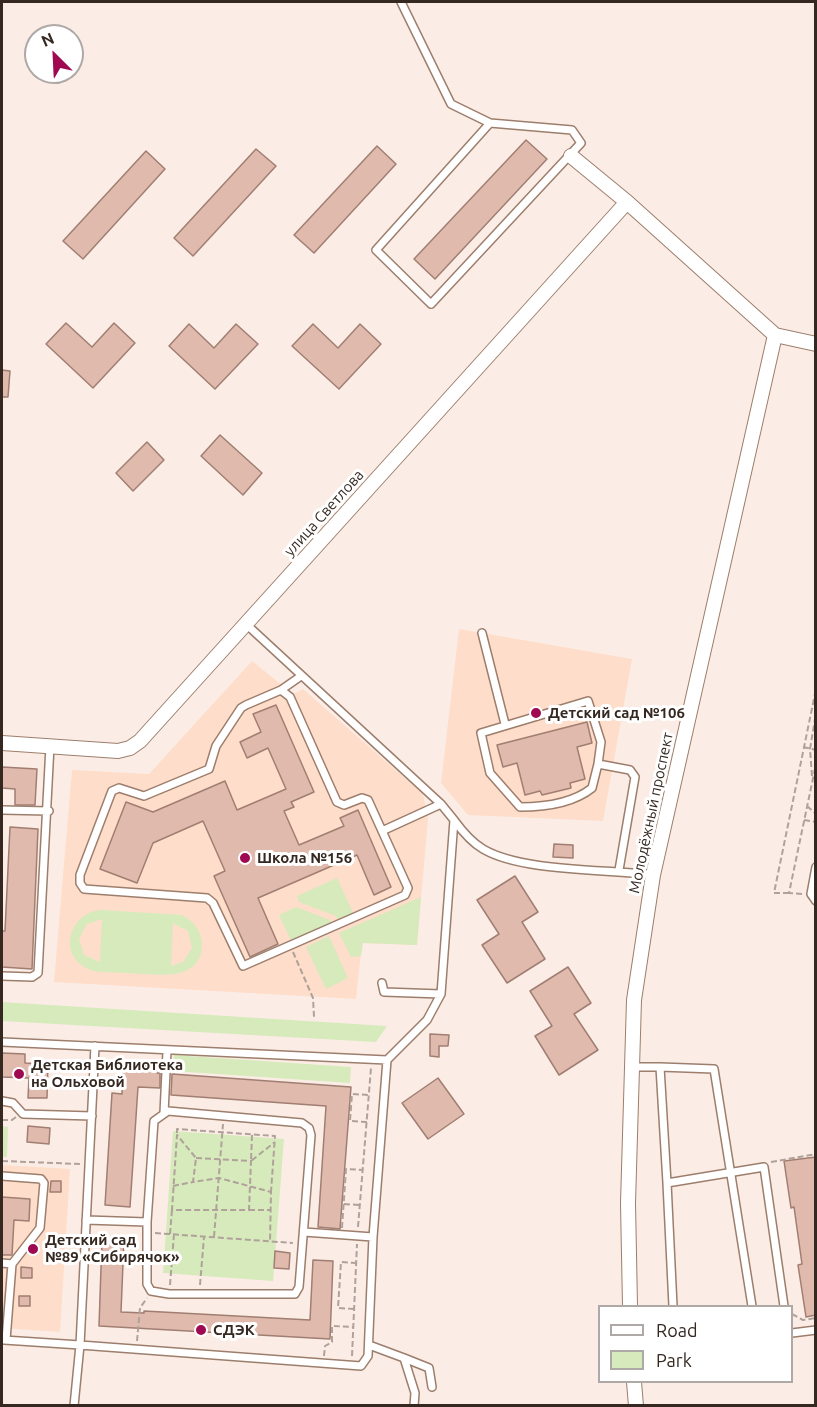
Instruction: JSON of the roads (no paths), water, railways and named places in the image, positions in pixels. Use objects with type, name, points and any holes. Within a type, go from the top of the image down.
[{"type":"street","points":[[571,156],[627,202],[775,335],[816,344]]},
{"type":"street","name":"улица Светлова","points":[[2,743],[118,751],[130,748],[140,741],[627,202]]},
{"type":"street","name":"Молодёжный проспект","points":[[630,1305],[627,1203],[634,1000],[653,875],[775,335]]},
{"type":"street","points":[[634,1383],[636,1406]]},
{"type":"lane","points":[[402,2],[451,104],[490,123],[572,130],[581,143],[430,304],[376,250],[490,123]]},
{"type":"lane","points":[[246,624],[441,804],[467,837],[484,850],[507,859],[535,864],[619,870],[653,875]]},
{"type":"lane","points":[[482,633],[505,724]]},
{"type":"lane","points":[[281,690],[290,698],[337,802],[344,805],[365,798],[408,892],[243,966],[213,903],[207,898],[84,889],[80,883],[80,875],[112,791],[119,788],[144,796],[209,769],[216,746],[242,708],[281,690],[301,676]]},
{"type":"lane","points":[[588,701],[601,742],[598,764],[592,788],[572,800],[541,807],[518,807],[490,773],[480,737],[485,729],[588,701]]},
{"type":"lane","points":[[2,976],[32,977],[38,973],[49,811],[50,746]]},
{"type":"lane","points":[[598,764],[630,770],[635,777],[619,870]]},
{"type":"lane","points":[[2,802],[2,810],[49,811]]},
{"type":"lane","points":[[382,831],[441,804]]},
{"type":"lane","points":[[2,1176],[41,1179],[44,1183],[40,1228],[12,1264],[4,1340],[361,1366],[365,1362],[369,1345],[373,1237],[387,1060],[427,1020],[441,994],[454,820]]},
{"type":"lane","points":[[816,867],[811,894],[816,901]]},
{"type":"lane","points":[[382,983],[384,992],[441,994]]},
{"type":"lane","points":[[2,1042],[387,1060]]},
{"type":"lane","points":[[74,1406],[80,1345],[94,1046]]},
{"type":"lane","points":[[164,1113],[166,1051]]},
{"type":"lane","points":[[632,1067],[714,1070],[733,1172],[752,1305]]},
{"type":"lane","points":[[660,1067],[673,1305]]},
{"type":"lane","points":[[2,1101],[13,1103],[21,1113],[92,1116]]},
{"type":"lane","points":[[168,1111],[302,1123],[309,1128],[311,1135],[304,1232],[299,1287],[296,1294],[169,1294],[151,1291],[147,1284],[147,1222],[154,1120],[164,1113],[168,1111]]},
{"type":"lane","points":[[667,1183],[764,1167],[784,1305]]},
{"type":"lane","points":[[86,1220],[147,1222]]},
{"type":"lane","points":[[304,1232],[373,1237]]},
{"type":"lane","points":[[2,1263],[12,1264]]},
{"type":"lane","points":[[793,1333],[816,1330]]},
{"type":"lane","points":[[369,1345],[429,1368],[432,1386]]},
{"type":"lane","points":[[404,1358],[415,1393],[414,1406]]},
{"type":"place","name":"Детский сад №106","points":[[536,713]]},
{"type":"place","name":"Школа №156","points":[[245,858]]},
{"type":"place","name":"Детская Библиотека на Ольховой","points":[[19,1074]]},
{"type":"place","name":"Детский сад №89 «Сибирячок»","points":[[33,1249]]},
{"type":"place","name":"СДЭК","points":[[201,1330]]}]
